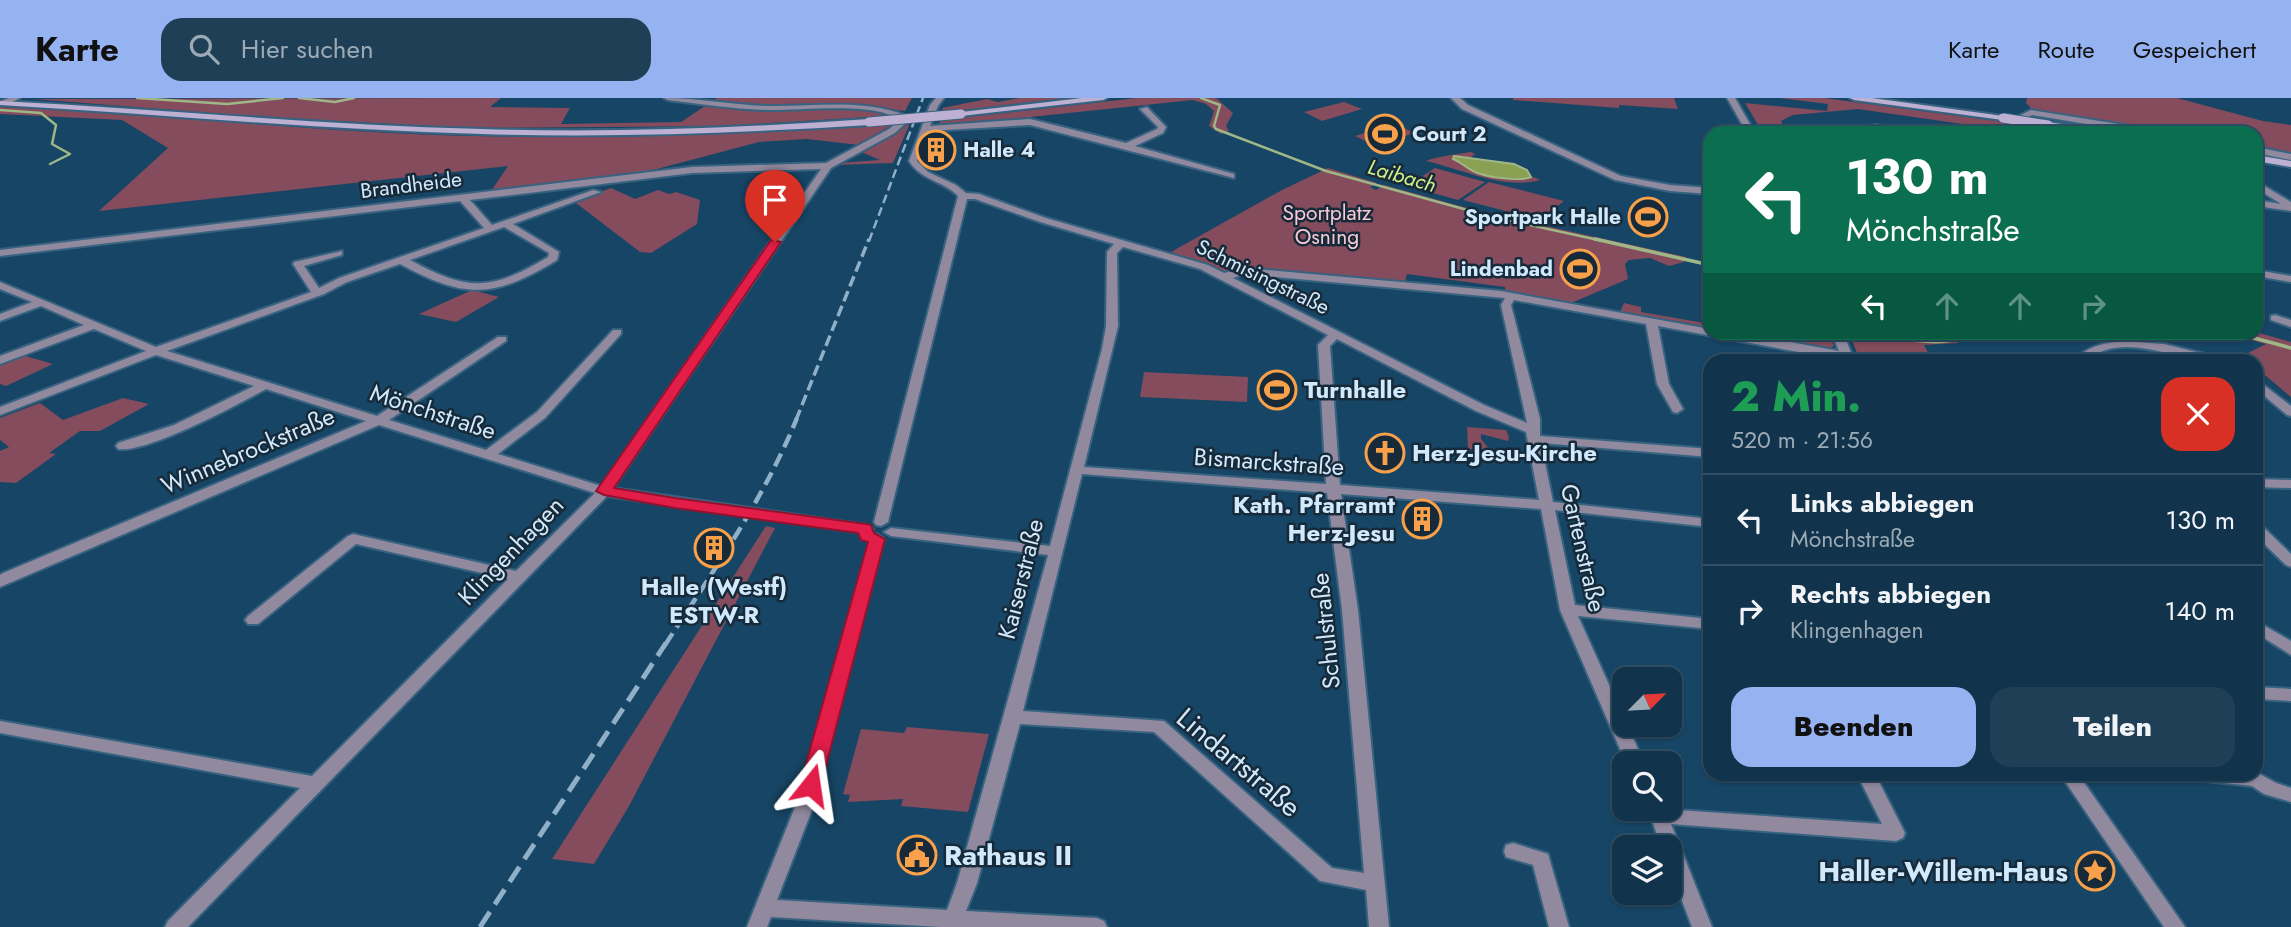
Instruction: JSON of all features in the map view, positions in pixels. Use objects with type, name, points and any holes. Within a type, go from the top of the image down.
[{"type":"main road","points":[[2,103],[432,131],[563,133],[727,130],[869,122],[1103,98]]},
{"type":"main road","points":[[1854,98],[1929,103],[2055,126]]},
{"type":"main road","points":[[2263,159],[2291,164]]},
{"type":"street","points":[[2,103],[16,98]]},
{"type":"street","points":[[668,98],[763,108],[873,108],[893,111],[904,118],[900,126],[828,166]]},
{"type":"street","name":"Schmisingstraße","points":[[940,98],[933,105],[913,161],[924,176],[958,189],[963,196],[976,196],[1043,220],[1204,267],[1533,435],[1703,452]]},
{"type":"street","points":[[1455,98],[1465,107],[1607,175],[1644,184],[1703,190]]},
{"type":"street","points":[[1731,98],[1747,126]]},
{"type":"street","points":[[1127,146],[1160,131],[1162,127],[1144,109]]},
{"type":"street","points":[[2028,126],[2023,116],[2031,112],[2114,126]]},
{"type":"street","points":[[924,129],[1026,121],[1231,176]]},
{"type":"street","points":[[2263,151],[2291,157]]},
{"type":"street","name":"Brandheide","points":[[0,253],[692,170],[828,166]]},
{"type":"street","name":"Klingenhagen","points":[[175,927],[604,491],[828,166]]},
{"type":"street","points":[[2263,189],[2291,207]]},
{"type":"street","points":[[0,411],[343,281],[596,192]]},
{"type":"street","points":[[757,927],[806,802],[963,196]]},
{"type":"street","points":[[463,198],[491,229]]},
{"type":"street","points":[[2263,204],[2291,207]]},
{"type":"street","points":[[402,261],[434,278],[479,288],[492,286],[553,258],[554,252],[506,223]]},
{"type":"street","name":"Kaiserstraße","points":[[952,922],[967,883],[1013,717],[1112,326],[1112,252],[1121,243]]},
{"type":"street","points":[[317,293],[298,264],[338,253]]},
{"type":"street","points":[[1223,277],[1244,271],[1511,296],[1703,330]]},
{"type":"street","points":[[2263,274],[2291,279]]},
{"type":"street","name":"Mönchstraße","points":[[0,285],[156,351],[381,419],[604,491],[878,531],[1055,551]]},
{"type":"street","name":"Gartenstraße","points":[[1511,296],[1506,305],[1534,419],[1533,435],[1545,505],[1568,610],[1630,751]]},
{"type":"street","points":[[0,318],[40,303]]},
{"type":"street","points":[[2275,318],[2291,324]]},
{"type":"street","points":[[1651,321],[1663,384],[1677,409]]},
{"type":"street","points":[[0,360],[94,325]]},
{"type":"street","points":[[489,454],[550,407],[617,332]]},
{"type":"street","name":"Schulstraße","points":[[1335,335],[1324,345],[1333,489],[1350,610],[1379,927]]},
{"type":"street","name":"Winnebrockstraße","points":[[3,578],[381,419],[502,339]]},
{"type":"street","points":[[1754,340],[1826,354]]},
{"type":"street","points":[[2088,354],[2098,348],[2146,345],[2194,354]]},
{"type":"street","points":[[123,446],[152,439],[265,385]]},
{"type":"street","points":[[2263,389],[2291,412]]},
{"type":"street","name":"Bismarckstraße","points":[[1076,470],[1545,505],[1703,522]]},
{"type":"street","points":[[2263,483],[2291,484]]},
{"type":"street","points":[[2263,535],[2291,562]]},
{"type":"street","points":[[253,620],[353,539],[520,576]]},
{"type":"street","points":[[1568,610],[1703,623]]},
{"type":"street","points":[[2263,631],[2291,649]]},
{"type":"street","points":[[2263,693],[2291,695]]},
{"type":"street","name":"Lindartstraße","points":[[1013,717],[1158,726],[1327,875],[1374,883]]},
{"type":"street","points":[[0,727],[317,784]]},
{"type":"street","points":[[1682,814],[1896,833],[1870,781]]},
{"type":"street","points":[[2073,781],[2175,927]]},
{"type":"street","points":[[2259,781],[2270,789],[2291,795]]},
{"type":"street","points":[[1661,821],[1702,927]]},
{"type":"street","points":[[1513,851],[1541,860],[1559,927]]},
{"type":"street","points":[[766,908],[952,922],[1097,927]]},
{"type":"green space","points":[[501,98],[490,107],[570,108],[561,124],[681,122],[717,98],[912,98],[905,111],[889,109],[881,112],[887,116],[723,126],[469,128],[261,117],[33,99]]},
{"type":"green space","points":[[1019,98],[1068,98],[944,112],[942,108],[987,99],[998,102]]},
{"type":"green space","points":[[1137,98],[1216,98],[1233,113],[1226,126],[1229,131],[1221,134],[1209,126],[1214,111],[1206,104],[1193,100],[936,127],[942,120]]},
{"type":"green space","points":[[1513,98],[1674,98],[1678,109],[1619,105],[1619,108]]},
{"type":"green space","points":[[1780,98],[1824,98],[2020,126],[1976,126],[1858,109],[1793,115],[1781,121],[1783,126],[1759,126],[1745,103],[1827,111],[1828,104]]},
{"type":"green space","points":[[2027,98],[2177,98],[2263,121],[2291,125],[2291,155],[2263,150],[2263,126],[2126,126],[2032,109],[2026,103]]},
{"type":"green space","points":[[1344,102],[1362,109],[1322,121],[1304,112]]},
{"type":"green space","points":[[0,107],[472,136],[652,135],[893,124],[859,145],[807,139],[759,142],[638,174],[489,194],[508,166],[99,211],[168,148],[122,120],[0,114]]},
{"type":"green space","points":[[910,123],[893,163],[835,165],[880,160],[859,151]]},
{"type":"green space","name":"Court 2","points":[[1395,124],[1415,133],[1374,145],[1355,136]]},
{"type":"green space","points":[[1471,152],[1475,154],[1470,158],[1454,156],[1453,159],[1474,171],[1491,176],[1513,179],[1534,177],[1540,180],[1497,180],[1426,161]]},
{"type":"green space","name":"Sportplatz Osning","points":[[1328,168],[1377,183],[1370,187],[1376,190],[1384,185],[1478,211],[1686,257],[1684,262],[1669,266],[1650,258],[1629,260],[1625,264],[1628,279],[1571,303],[1505,292],[1505,287],[1407,274],[1405,282],[1243,269],[1225,272],[1171,252],[1282,190]]},
{"type":"green space","points":[[1435,168],[1485,182],[1458,200],[1407,186]]},
{"type":"green space","points":[[1489,182],[1564,201],[1540,220],[1463,200]]},
{"type":"green space","points":[[611,188],[635,199],[658,190],[669,194],[676,192],[700,200],[697,224],[651,253],[640,252],[576,203]]},
{"type":"green space","points":[[472,290],[499,297],[456,322],[419,314]]},
{"type":"green space","points":[[1624,303],[1641,307],[1641,312],[1703,323],[1703,327],[1620,312]]},
{"type":"green space","points":[[2263,334],[2291,342],[2291,397],[2263,376],[2263,354],[2246,354],[2266,344],[2251,340],[2263,340]]},
{"type":"green space","points":[[1771,340],[1831,340],[1834,346],[1826,350]]},
{"type":"green space","points":[[1852,340],[1964,340],[1957,343],[1924,345],[1929,354],[1858,354]]},
{"type":"green space","points":[[22,355],[53,364],[6,386],[0,384],[0,364]]},
{"type":"green space","points":[[1144,372],[1248,377],[1247,402],[1140,397]]},
{"type":"green space","points":[[123,398],[149,404],[100,431],[80,431],[49,453],[56,454],[16,483],[0,482],[0,451],[9,447],[0,440],[0,418],[40,403],[63,420]]},
{"type":"green space","points":[[1467,427],[1506,430],[1508,441],[1481,434],[1481,439],[1490,450],[1468,449]]},
{"type":"green space","points":[[766,526],[775,528],[629,806],[594,864],[552,859]]},
{"type":"green space","points":[[907,727],[989,734],[968,812],[901,806],[903,799],[848,802],[850,795],[843,794],[861,729],[904,733]]},
{"type":"shaded area","points":[[1454,156],[1514,164],[1527,170],[1531,177],[1510,179],[1485,175],[1453,159]]},
{"type":"waterway","name":"Laibach","points":[[137,98],[227,104],[283,98]]},
{"type":"waterway","name":"Laibach","points":[[299,98],[335,102],[354,98]]},
{"type":"waterway","name":"Laibach","points":[[1201,98],[1220,105],[1214,126],[1216,129],[1326,171],[1489,216],[1603,241]]},
{"type":"waterway","points":[[0,110],[41,113],[56,125],[52,144],[70,154],[50,164]]},
{"type":"waterway","name":"Laibach","points":[[1595,239],[1703,263]]},
{"type":"waterway","name":"Laibach","points":[[1913,340],[1951,340]]},
{"type":"waterway","name":"Laibach","points":[[2262,340],[2291,348]]},
{"type":"railway","points":[[869,241],[923,98]]},
{"type":"railway","points":[[796,420],[869,239]]},
{"type":"railway","points":[[665,645],[753,506],[797,418]]},
{"type":"railway","points":[[480,927],[666,643]]},
{"type":"place","name":"Court 2","points":[[1385,134]]},
{"type":"place","name":"Halle 4","points":[[936,150]]},
{"type":"place","name":"Sportpark Halle","points":[[1648,217]]},
{"type":"place","name":"Lindenbad","points":[[1580,269]]},
{"type":"place","name":"Turnhalle","points":[[1277,390]]},
{"type":"place","name":"Herz-Jesu-Kirche","points":[[1385,453]]},
{"type":"place","name":"Kath. Pfarramt Herz-Jesu","points":[[1422,519]]},
{"type":"place","name":"Halle (Westf) ESTW-R","points":[[714,548]]},
{"type":"place","name":"Rathaus II","points":[[917,855]]},
{"type":"place","name":"Haller-Willem-Haus","points":[[2095,871]]},
{"type":"route","points":[[775,242],[604,491],[866,529],[867,536],[877,539],[811,785]]}]
